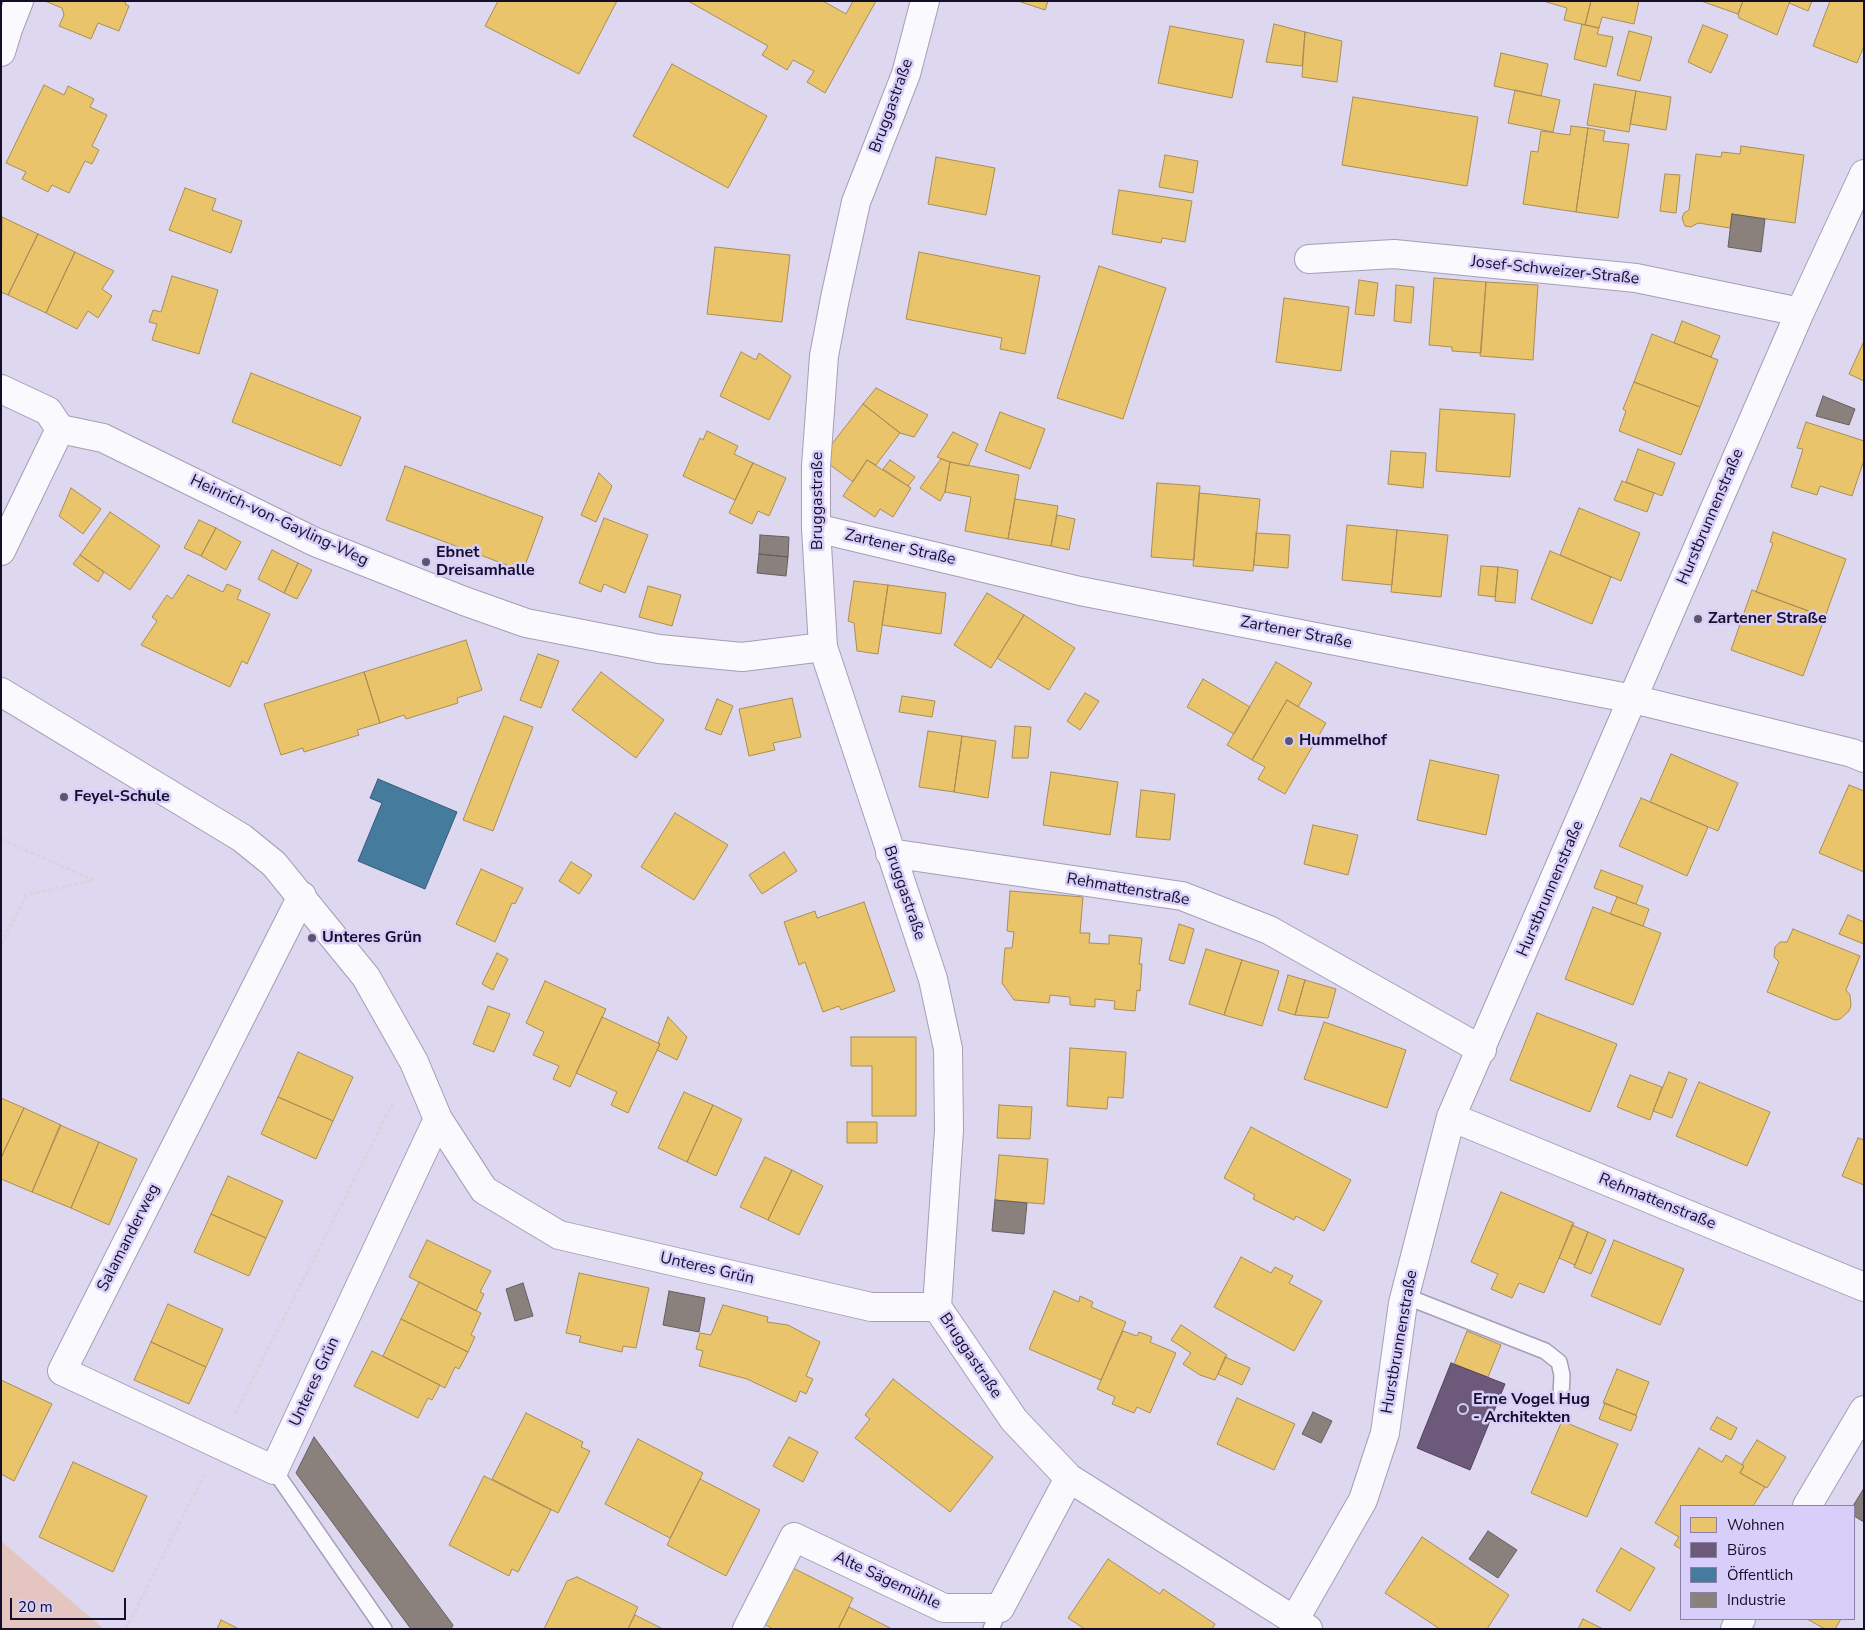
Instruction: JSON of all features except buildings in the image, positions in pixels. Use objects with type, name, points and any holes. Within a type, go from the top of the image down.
[{"type":"street","points":[[1,52],[19,1]]},
{"type":"street","name":"Bruggastraße","points":[[925,1],[906,74],[856,202],[835,298],[824,356],[816,466],[816,528],[823,647],[933,978],[948,1049],[949,1130],[937,1307],[1014,1420],[1069,1478],[1301,1624]]},
{"type":"street","name":"Hurstbrunnenstraße","points":[[1301,1624],[1363,1500],[1385,1433],[1405,1296],[1451,1118],[1800,312],[1864,174]]},
{"type":"street","name":"Josef-Schweizer-Straße","points":[[1308,259],[1394,254],[1636,278],[1800,312]]},
{"type":"street","points":[[1,389],[48,411],[60,429],[1,551]]},
{"type":"street","name":"Heinrich-von-Gayling-Weg","points":[[60,429],[103,438],[315,542],[464,601],[526,623],[659,649],[742,658],[823,647]]},
{"type":"street","name":"Zartener Straße","points":[[816,528],[1080,591],[1633,699],[1852,753],[1864,758]]},
{"type":"street","name":"Unteres Grün","points":[[1,692],[242,838],[274,864],[302,896],[366,977],[414,1062],[438,1119],[484,1190],[559,1235],[871,1307],[937,1307]]},
{"type":"street","name":"Rehmattenstraße","points":[[890,853],[1182,896],[1269,930],[1482,1050]]},
{"type":"street","name":"Salamanderweg","points":[[274,1470],[62,1371],[302,896]]},
{"type":"street","name":"Rehmattenstraße","points":[[1451,1118],[1864,1287]]},
{"type":"street","name":"Unteres Grün","points":[[274,1470],[438,1119]]},
{"type":"street","points":[[1808,1505],[1864,1410]]},
{"type":"street","name":"Alte Sägemühle","points":[[747,1629],[794,1537],[944,1608],[996,1618],[1069,1478]]},
{"type":"lane","points":[[1405,1296],[1545,1351],[1559,1362],[1562,1375],[1561,1396]]},
{"type":"lane","points":[[274,1470],[384,1629]]},
{"type":"path","points":[[1,838],[93,880],[26,894],[1,944]]},
{"type":"path","points":[[126,1629],[414,1062]]},
{"type":"shaded area","points":[[1,1541],[104,1629],[1,1629]]},
{"type":"place","name":"Ebnet Dreisamhalle","points":[[426,562]]},
{"type":"place","name":"Zartener Straße","points":[[1698,619]]},
{"type":"place","name":"Hummelhof","points":[[1289,741]]},
{"type":"place","name":"Feyel-Schule","points":[[64,797]]},
{"type":"place","name":"Unteres Grün","points":[[312,938]]},
{"type":"place","name":"Erne Vogel Hug - Architekten","points":[[1463,1409]]}]
